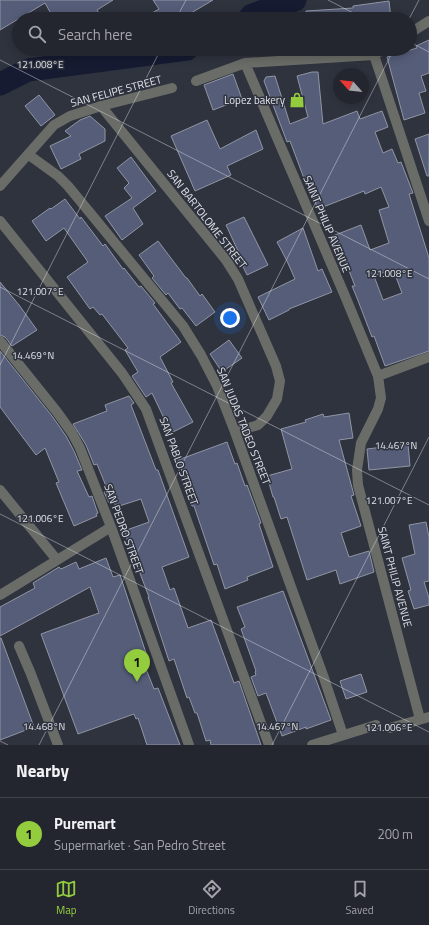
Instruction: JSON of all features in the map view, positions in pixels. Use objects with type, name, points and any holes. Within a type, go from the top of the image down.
[{"type":"street","points":[[417,29],[429,21]]},
{"type":"street","points":[[196,81],[245,63],[358,56]]},
{"type":"street","points":[[374,56],[429,221]]},
{"type":"street","name":"SAINT PHILIP AVENUE","points":[[245,63],[378,376],[381,398],[378,409],[361,443],[357,470],[358,485],[424,718]]},
{"type":"street","name":"SAN FELIPE STREET","points":[[0,186],[54,125],[70,116],[101,106],[172,88]]},
{"type":"street","name":"SAN BARTOLOME STREET","points":[[101,106],[226,260],[238,279],[276,366],[280,381],[277,399],[267,416],[258,425],[236,432]]},
{"type":"street","name":"SAN JUDAS TADEO STREET","points":[[29,155],[58,176],[68,186],[183,326],[201,355],[217,386],[236,432],[343,735]]},
{"type":"street","name":"SAN PABLO STREET","points":[[0,221],[122,373],[146,409],[269,745]]},
{"type":"street","name":"SAN PEDRO STREET","points":[[0,341],[72,433],[87,466],[111,527],[189,745]]},
{"type":"street","points":[[378,376],[429,357]]},
{"type":"street","points":[[0,490],[57,560]]},
{"type":"street","points":[[0,595],[111,527]]},
{"type":"street","points":[[19,646],[58,745]]},
{"type":"street","points":[[390,728],[424,718]]},
{"type":"street","points":[[312,745],[376,725]]},
{"type":"building","points":[[0,0],[113,0],[97,10],[98,12],[50,12],[45,3],[30,12],[12,12],[12,23],[0,30]]},
{"type":"building","points":[[153,0],[213,0],[193,12],[154,12],[159,9]]},
{"type":"building","points":[[389,1],[390,12],[306,12],[353,8],[353,6]]},
{"type":"building","points":[[429,40],[429,73],[421,76],[426,91],[419,93],[425,113],[404,120],[387,57],[417,56],[417,46]]},
{"type":"building","points":[[318,72],[323,124],[357,111],[360,119],[382,111],[388,127],[375,132],[383,153],[392,149],[398,163],[401,162],[413,193],[409,194],[429,258],[429,351],[385,366],[374,336],[372,337],[352,286],[355,286],[344,258],[338,260],[330,237],[361,225],[370,250],[389,243],[379,210],[389,207],[381,187],[365,194],[364,191],[318,209],[306,180],[305,181],[290,141],[287,142],[264,81],[266,77],[275,76],[290,124],[308,117],[297,76]],"holes":[[[393,269],[402,293],[383,300],[374,276]]]},
{"type":"building","points":[[233,74],[242,99],[213,110],[204,85]]},
{"type":"building","points":[[39,95],[55,115],[41,126],[25,106]]},
{"type":"building","points":[[90,116],[105,129],[105,141],[79,154],[81,159],[61,169],[50,146],[71,136],[65,131],[80,120]]},
{"type":"building","points":[[207,120],[220,149],[256,130],[263,149],[227,166],[231,175],[195,191],[171,136]]},
{"type":"building","points":[[429,134],[429,176],[427,176],[415,139]]},
{"type":"building","points":[[131,157],[156,191],[133,208],[143,224],[122,240],[105,216],[132,198],[124,188],[129,183],[117,168]]},
{"type":"building","points":[[65,199],[103,246],[105,244],[123,269],[124,268],[139,287],[141,286],[155,303],[153,304],[181,342],[160,357],[173,382],[171,383],[193,422],[171,433],[152,393],[146,397],[132,376],[138,372],[125,350],[128,348],[102,314],[100,315],[93,307],[90,309],[67,277],[88,262],[64,228],[46,241],[32,221]]},
{"type":"building","points":[[244,217],[268,265],[247,275],[236,252],[238,251],[226,225]]},
{"type":"building","points":[[303,228],[318,271],[322,269],[332,292],[289,309],[269,320],[258,297],[295,279],[277,242]]},
{"type":"building","points":[[158,241],[200,296],[202,294],[215,312],[196,326],[182,308],[180,309],[168,293],[166,295],[152,278],[154,276],[139,255]]},
{"type":"building","points":[[0,282],[37,330],[12,346],[5,337],[0,335]]},
{"type":"building","points":[[229,340],[242,358],[222,372],[210,354]]},
{"type":"building","points":[[0,351],[52,416],[66,436],[82,470],[77,471],[89,497],[92,496],[98,513],[96,514],[97,516],[74,526],[56,483],[59,482],[45,448],[36,455],[0,407]]},
{"type":"building","points":[[129,396],[134,403],[131,405],[156,470],[158,470],[189,557],[162,567],[170,590],[174,588],[188,628],[211,620],[234,683],[239,681],[261,745],[211,745],[210,740],[206,741],[197,713],[195,713],[189,697],[187,698],[174,659],[169,661],[149,597],[124,531],[149,522],[141,499],[116,507],[114,502],[109,503],[104,492],[108,491],[97,464],[94,465],[86,445],[73,424],[107,411],[105,405]]},
{"type":"building","points":[[349,413],[353,438],[339,440],[354,495],[351,496],[361,526],[341,533],[349,557],[369,551],[374,572],[340,584],[336,570],[307,580],[287,517],[281,519],[267,476],[292,469],[281,429],[306,422],[305,420],[323,414],[324,417]]},
{"type":"building","points":[[227,442],[235,464],[237,463],[245,486],[247,485],[261,523],[259,524],[273,567],[247,577],[248,580],[225,589],[217,564],[214,565],[194,506],[192,506],[185,486],[187,485],[178,460]]},
{"type":"building","points":[[408,444],[410,466],[369,470],[367,449]]},
{"type":"building","points":[[426,522],[429,537],[429,581],[424,582],[429,598],[429,605],[414,609],[408,591],[411,590],[402,558],[415,554],[409,525]]},
{"type":"building","points":[[106,558],[113,577],[120,575],[149,662],[144,664],[154,689],[158,688],[180,745],[147,745],[138,718],[136,719],[134,714],[78,734],[41,634],[99,613],[90,587],[0,636],[0,607],[35,588],[33,583],[59,567],[61,569],[76,562],[79,569]]},
{"type":"building","points":[[283,591],[331,720],[282,736],[266,693],[258,696],[251,677],[256,675],[256,671],[241,629],[245,627],[237,607]]},
{"type":"building","points":[[0,638],[34,727],[0,740]]},
{"type":"building","points":[[361,674],[367,692],[346,699],[340,681]]},
{"type":"waterway","points":[[261,12],[295,0]]},
{"type":"waterway","points":[[0,84],[28,70],[134,56]]},
{"type":"place","name":"Lopez bakery","points":[[297,100]]},
{"type":"place","name":"Puremart","points":[[137,682]]}]
